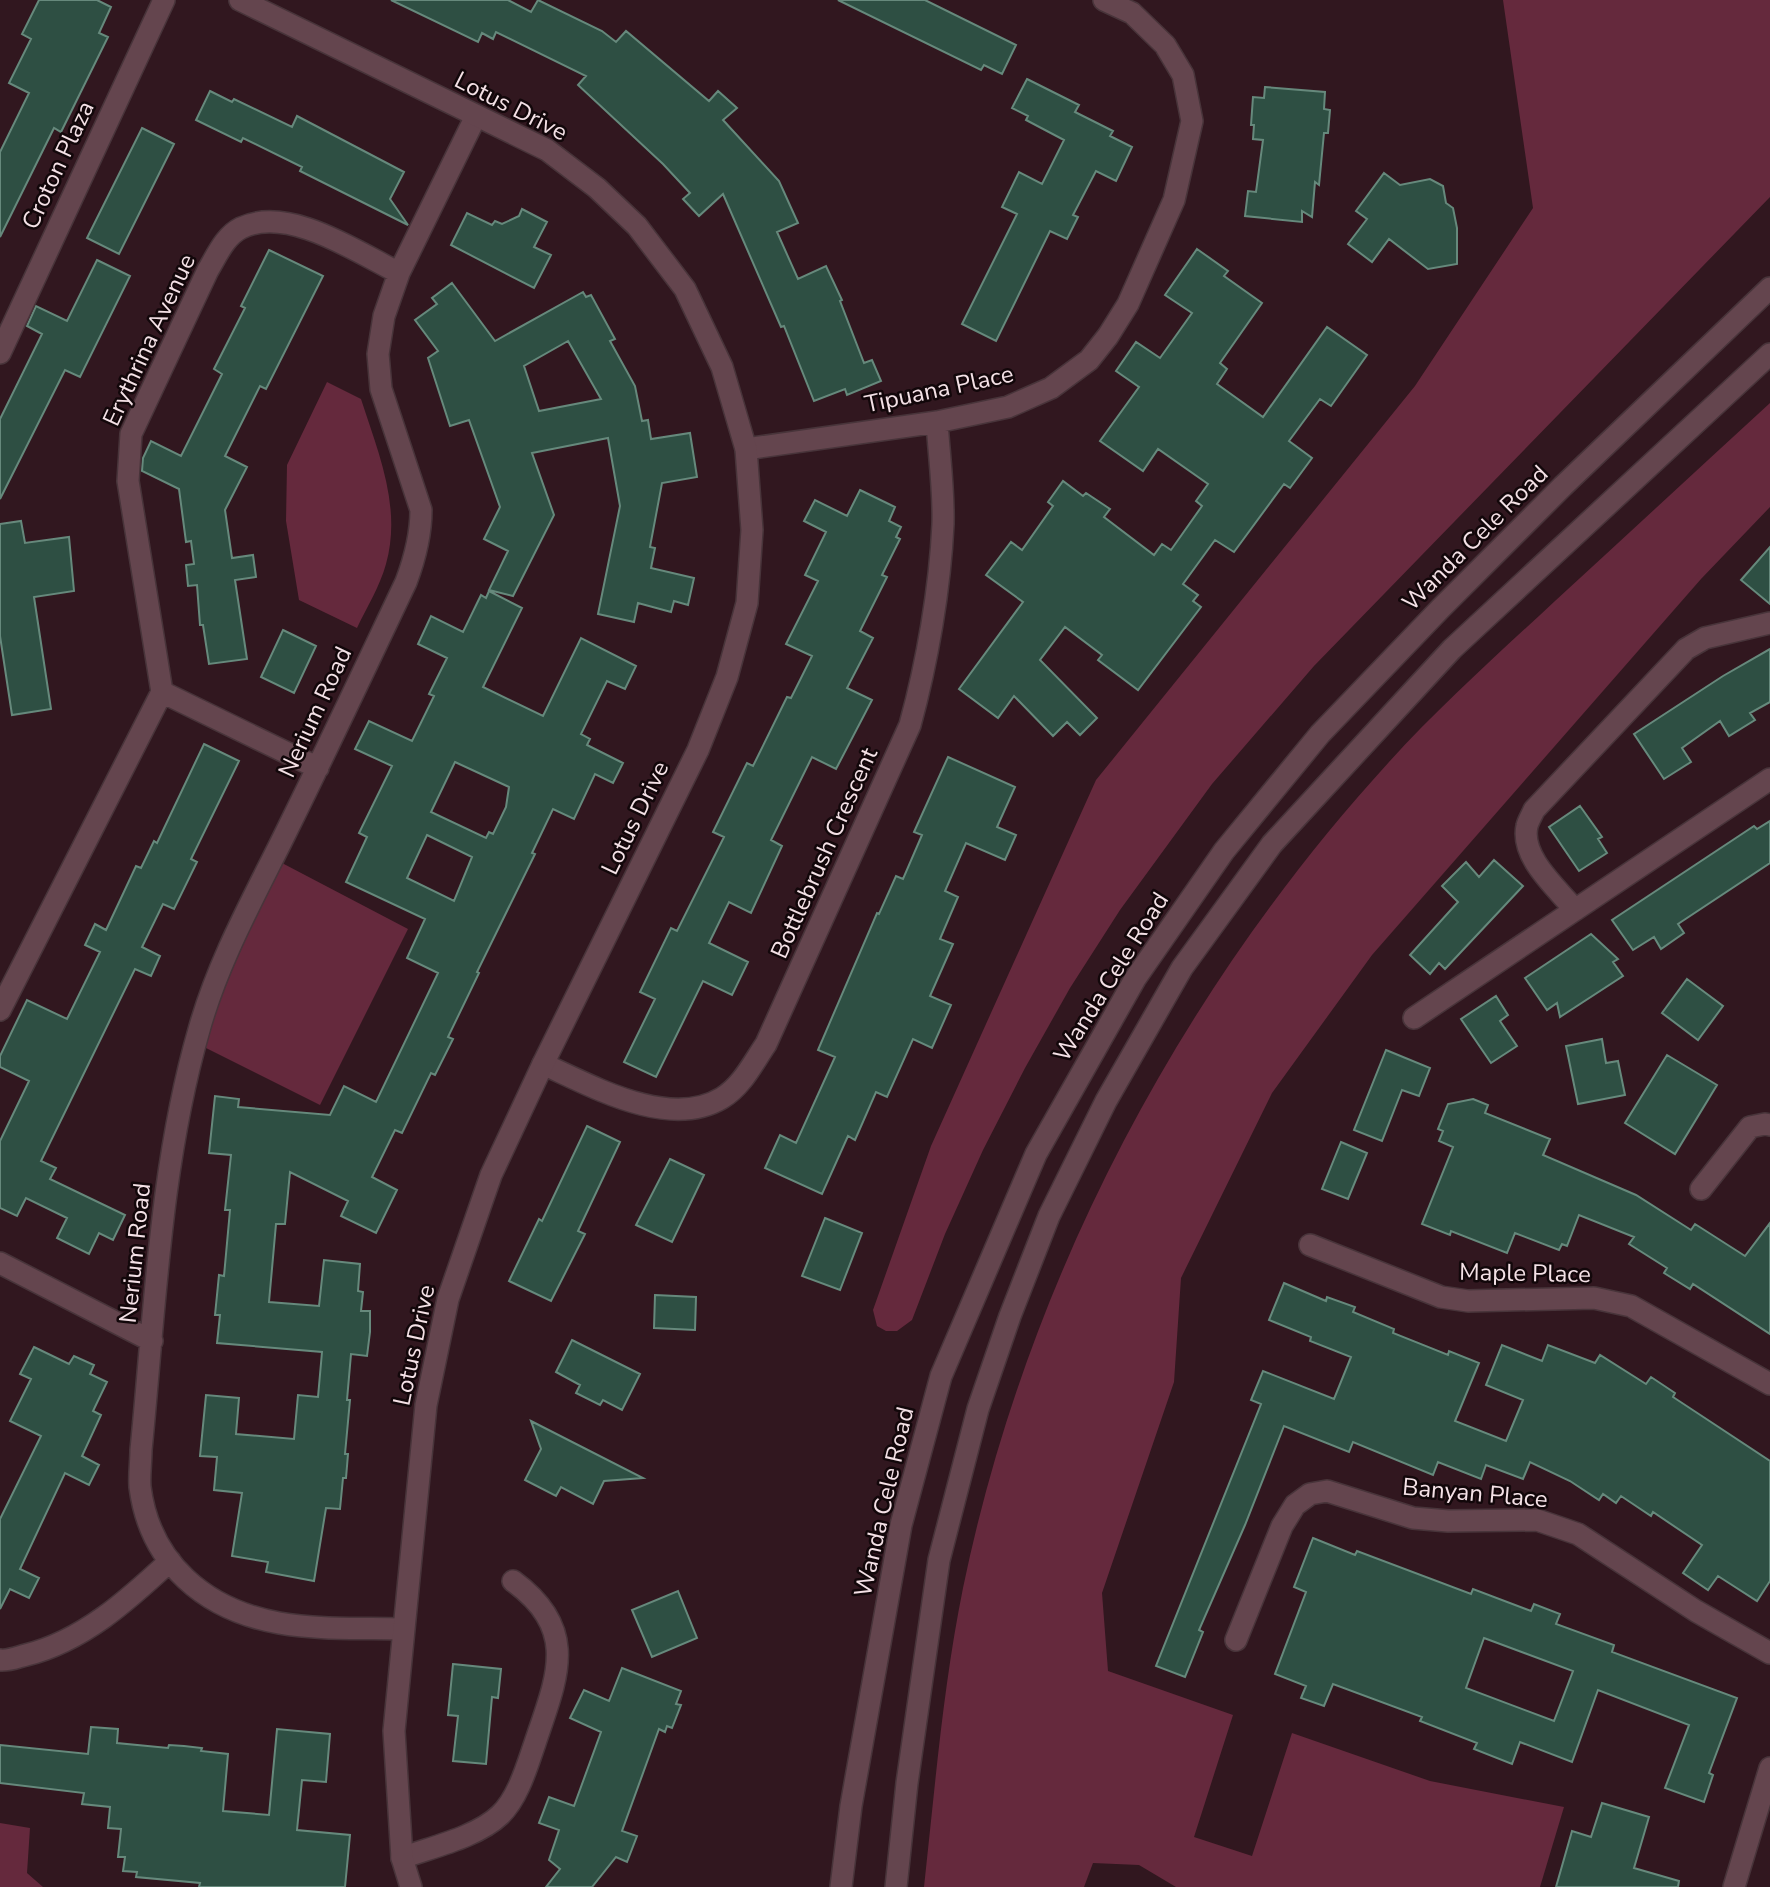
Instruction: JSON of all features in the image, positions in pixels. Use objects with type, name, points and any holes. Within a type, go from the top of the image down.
[{"type":"street","name":"Croton Plaza","points":[[0,353],[164,0]]},
{"type":"street","name":"Lotus Drive","points":[[240,0],[547,150],[597,188],[637,226],[685,289],[722,367],[746,449],[752,530],[748,591],[727,677],[698,750],[491,1175],[448,1299],[426,1405],[394,1731],[402,1858],[411,1887]]},
{"type":"street","name":"Tipuana Place","points":[[746,449],[937,422],[1008,407],[1051,388],[1088,360],[1128,304],[1174,200],[1192,121],[1183,75],[1165,45],[1132,13],[1104,0]]},
{"type":"street","name":"Nerium Road","points":[[402,1629],[279,1623],[227,1608],[195,1589],[170,1562],[157,1542],[146,1516],[140,1486],[141,1450],[166,1198],[179,1108],[199,1030],[215,981],[416,556],[421,531],[421,510],[381,389],[378,354],[384,316],[399,273],[476,116]]},
{"type":"street","name":"Erythrina Avenue","points":[[162,692],[128,481],[131,434],[208,270],[223,244],[240,229],[262,222],[286,223],[323,234],[399,273]]},
{"type":"street","name":"Wanda Cele Road","points":[[841,1887],[851,1806],[901,1525],[941,1376],[1036,1154],[1135,979],[1224,851],[1320,734],[1554,495],[1770,288]]},
{"type":"street","points":[[896,1887],[907,1783],[939,1560],[978,1409],[1049,1216],[1106,1101],[1182,968],[1272,844],[1452,649],[1770,354]]},
{"type":"street","name":"Bottlebrush Crescent","points":[[543,1064],[600,1089],[646,1105],[670,1110],[696,1109],[723,1098],[742,1081],[765,1044],[910,725],[922,683],[943,521],[937,422]]},
{"type":"street","points":[[1575,910],[1533,858],[1527,841],[1527,825],[1534,810],[1686,649],[1704,638],[1770,623]]},
{"type":"street","points":[[0,1010],[162,692],[318,768]]},
{"type":"street","points":[[1413,1018],[1770,779]]},
{"type":"street","points":[[1701,1189],[1750,1127],[1770,1125]]},
{"type":"street","name":"Maple Place","points":[[1310,1245],[1440,1297],[1468,1301],[1594,1298],[1631,1306],[1770,1384]]},
{"type":"street","points":[[0,1263],[152,1341]]},
{"type":"street","name":"Banyan Place","points":[[1236,1640],[1288,1516],[1295,1505],[1310,1494],[1327,1491],[1413,1518],[1448,1521],[1537,1520],[1578,1534],[1696,1611],[1770,1653]]},
{"type":"street","points":[[0,1660],[34,1653],[71,1640],[111,1613],[170,1562]]},
{"type":"street","points":[[402,1858],[478,1830],[501,1814],[529,1761],[555,1684],[559,1659],[547,1615],[533,1596],[513,1581]]},
{"type":"street","points":[[1740,1886],[1770,1768]]},
{"type":"shaded area","points":[[1503,0],[1770,0],[1770,197],[1314,666],[1212,784],[1120,910],[1070,988],[983,1150],[945,1234],[912,1320],[897,1331],[886,1331],[877,1326],[873,1310],[931,1146],[1096,780],[1415,386],[1533,208]]},
{"type":"shaded area","points":[[327,382],[361,399],[381,459],[390,501],[390,543],[386,564],[357,628],[299,600],[286,521],[287,465]]},
{"type":"shaded area","points":[[1770,403],[1770,507],[1701,579],[1372,955],[1272,1093],[1181,1278],[1174,1382],[1102,1593],[1108,1671],[1233,1715],[1194,1837],[1252,1856],[1292,1733],[1430,1781],[1564,1807],[1540,1887],[1176,1887],[1139,1865],[1093,1863],[1084,1887],[924,1887],[940,1737],[956,1625],[991,1474],[1027,1362],[1070,1253],[1121,1147],[1179,1044],[1243,945],[1313,851],[1389,762],[1470,680]]},
{"type":"shaded area","points":[[282,863],[408,929],[320,1105],[204,1047],[249,931]]},
{"type":"shaded area","points":[[0,1823],[30,1828],[27,1873],[43,1887],[0,1887]]},
{"type":"building","points":[[39,0],[97,0],[111,7],[99,33],[108,37],[61,132],[54,128],[0,237],[0,152],[29,93],[9,83],[31,39],[22,34]]},
{"type":"building","points":[[391,0],[508,0],[531,12],[538,0],[602,31],[616,42],[626,31],[709,101],[718,91],[737,108],[723,120],[779,181],[798,223],[777,232],[798,279],[826,266],[842,300],[840,301],[864,363],[872,360],[881,381],[847,395],[845,389],[814,401],[784,326],[781,327],[723,194],[699,216],[683,199],[690,193],[663,164],[578,85],[586,76],[496,32],[493,39],[482,33],[478,42]]},
{"type":"building","points":[[838,0],[925,0],[1016,45],[1002,74],[984,65],[981,70]]},
{"type":"building","points":[[1027,79],[1079,105],[1075,112],[1113,131],[1110,136],[1132,147],[1116,181],[1096,171],[1073,215],[1078,217],[1067,239],[1050,231],[996,341],[962,324],[1017,214],[1002,207],[1019,172],[1042,184],[1064,140],[1026,120],[1028,116],[1012,108]]},
{"type":"building","points":[[1265,87],[1325,92],[1324,109],[1330,110],[1328,133],[1324,133],[1319,185],[1315,182],[1312,217],[1302,211],[1302,222],[1245,216],[1248,191],[1256,192],[1263,140],[1253,139],[1253,97],[1264,98]]},
{"type":"building","points":[[210,91],[232,102],[234,99],[292,127],[297,116],[404,172],[390,199],[408,225],[300,171],[302,167],[243,138],[241,142],[196,120]]},
{"type":"building","points":[[142,128],[174,144],[119,254],[87,238]]},
{"type":"building","points":[[1384,173],[1400,185],[1430,179],[1443,186],[1446,203],[1453,208],[1457,228],[1457,264],[1428,269],[1389,239],[1372,262],[1348,244],[1367,219],[1356,211]]},
{"type":"building","points":[[522,209],[547,222],[534,247],[551,255],[534,288],[451,245],[467,213],[492,225],[495,221],[502,224],[519,216]]},
{"type":"building","points":[[1197,249],[1228,271],[1224,276],[1262,303],[1220,363],[1227,369],[1217,384],[1263,417],[1327,327],[1367,355],[1331,406],[1320,399],[1289,441],[1312,458],[1290,488],[1284,484],[1234,552],[1215,540],[1183,584],[1198,595],[1193,601],[1201,607],[1138,690],[1098,660],[1102,655],[1065,627],[1040,660],[1097,718],[1080,735],[1067,722],[1053,736],[1014,696],[998,718],[959,689],[1023,602],[986,575],[1011,542],[1022,550],[1053,506],[1048,502],[1063,481],[1083,496],[1086,493],[1110,509],[1104,517],[1154,555],[1162,544],[1171,550],[1202,506],[1196,501],[1208,484],[1158,449],[1143,471],[1100,441],[1139,387],[1116,371],[1136,342],[1160,358],[1192,313],[1165,295]]},
{"type":"building","points":[[269,250],[323,276],[266,389],[260,386],[225,456],[247,467],[225,510],[232,558],[253,555],[256,577],[235,580],[247,659],[209,664],[203,625],[200,625],[197,585],[188,586],[186,565],[194,564],[191,541],[186,542],[179,489],[142,471],[143,458],[151,441],[181,456],[222,374],[214,369],[245,308],[241,306]]},
{"type":"building","points":[[97,260],[130,276],[80,377],[65,370],[0,499],[0,419],[42,334],[27,326],[36,306],[67,321]]},
{"type":"building","points":[[452,283],[495,341],[583,292],[586,297],[591,295],[615,339],[610,341],[635,386],[642,421],[648,420],[651,439],[690,433],[697,477],[662,483],[650,547],[655,548],[651,568],[694,578],[688,605],[674,601],[671,612],[638,603],[634,622],[598,614],[620,506],[608,438],[532,453],[554,515],[513,596],[489,590],[508,551],[484,539],[500,507],[469,420],[450,426],[428,358],[438,351],[415,320],[437,304],[432,298]],"holes":[[[568,341],[601,399],[539,411],[524,366]]]},
{"type":"building","points":[[860,490],[895,507],[889,521],[901,527],[896,537],[900,539],[882,575],[887,577],[860,631],[873,638],[847,688],[872,700],[836,769],[812,757],[771,840],[782,846],[751,913],[729,902],[709,943],[748,962],[732,995],[703,981],[656,1077],[624,1062],[655,999],[640,992],[671,928],[677,931],[724,837],[713,832],[747,763],[753,766],[787,697],[791,698],[812,656],[786,644],[818,581],[805,575],[826,532],[804,521],[815,500],[847,516]]},
{"type":"building","points":[[21,521],[25,543],[69,537],[74,591],[34,597],[51,709],[12,715],[0,636],[0,524]]},
{"type":"building","points":[[1770,547],[1770,604],[1741,580]]},
{"type":"building","points":[[489,591],[522,608],[483,687],[543,716],[581,638],[636,666],[625,689],[607,681],[581,734],[590,739],[587,745],[623,763],[613,783],[595,774],[574,819],[553,809],[532,853],[535,854],[448,1037],[453,1039],[435,1075],[431,1073],[402,1133],[395,1130],[372,1177],[397,1190],[376,1233],[341,1216],[348,1201],[290,1172],[285,1224],[276,1224],[269,1302],[319,1306],[324,1260],[360,1264],[358,1291],[363,1292],[361,1311],[370,1311],[370,1332],[367,1356],[351,1354],[347,1400],[350,1400],[345,1454],[348,1454],[346,1478],[343,1478],[340,1509],[326,1508],[314,1581],[266,1572],[268,1562],[232,1556],[242,1493],[214,1490],[217,1457],[200,1456],[206,1395],[239,1398],[236,1434],[294,1439],[298,1395],[318,1397],[322,1352],[217,1343],[220,1315],[215,1315],[219,1275],[224,1276],[230,1210],[225,1210],[231,1155],[209,1153],[215,1096],[239,1099],[238,1107],[330,1115],[344,1086],[376,1102],[438,973],[407,958],[425,919],[346,882],[367,837],[359,833],[392,766],[355,749],[369,721],[412,741],[434,696],[429,694],[447,658],[418,644],[431,616],[463,632],[481,595],[486,598]],"holes":[[[455,762],[509,787],[506,807],[493,834],[489,832],[486,838],[431,812]],[[427,835],[472,857],[454,901],[407,878]]]},
{"type":"building","points":[[283,630],[316,646],[294,693],[261,677]]},
{"type":"building","points":[[1770,649],[1770,702],[1750,713],[1755,720],[1729,736],[1720,721],[1682,748],[1691,762],[1664,779],[1634,734]]},
{"type":"building","points":[[204,744],[239,761],[191,859],[197,862],[174,909],[163,904],[142,947],[160,956],[151,976],[135,969],[41,1161],[56,1168],[50,1179],[125,1215],[113,1240],[99,1233],[89,1254],[57,1238],[67,1218],[26,1198],[17,1216],[0,1208],[0,1141],[29,1081],[0,1067],[0,1056],[27,1000],[67,1019],[100,952],[85,945],[95,924],[106,930],[136,866],[141,868],[154,841],[157,843]]},
{"type":"building","points":[[948,757],[1015,787],[997,827],[1016,835],[1005,860],[966,843],[945,891],[958,897],[940,939],[953,944],[930,996],[951,1005],[932,1048],[913,1039],[887,1097],[876,1092],[855,1140],[848,1136],[822,1194],[765,1168],[780,1135],[796,1143],[835,1057],[818,1050],[877,913],[879,914],[896,876],[903,879],[922,835],[914,832]]},
{"type":"building","points":[[1580,806],[1602,837],[1598,839],[1607,853],[1579,871],[1549,827]]},
{"type":"building","points":[[1770,821],[1770,863],[1678,924],[1684,933],[1661,949],[1654,937],[1633,950],[1612,920],[1754,826],[1757,829]]},
{"type":"building","points":[[1494,860],[1523,886],[1445,969],[1439,963],[1430,974],[1410,955],[1458,902],[1442,886],[1466,862],[1479,877]]},
{"type":"building","points":[[1591,934],[1618,959],[1613,962],[1623,976],[1560,1017],[1557,1003],[1547,1010],[1525,978]]},
{"type":"building","points":[[1687,979],[1723,1006],[1698,1040],[1662,1013]]},
{"type":"building","points":[[1496,996],[1508,1015],[1500,1021],[1517,1046],[1491,1063],[1461,1019]]},
{"type":"building","points":[[1602,1039],[1606,1063],[1618,1061],[1625,1095],[1578,1104],[1566,1046]]},
{"type":"building","points":[[1386,1050],[1430,1068],[1419,1096],[1402,1090],[1382,1141],[1354,1130]]},
{"type":"building","points":[[1667,1055],[1717,1085],[1675,1154],[1625,1123]]},
{"type":"building","points":[[1473,1099],[1488,1105],[1485,1113],[1550,1139],[1543,1155],[1636,1195],[1691,1230],[1695,1224],[1745,1256],[1770,1223],[1770,1334],[1693,1284],[1690,1289],[1664,1273],[1667,1268],[1629,1244],[1634,1237],[1579,1215],[1567,1246],[1562,1244],[1559,1250],[1515,1233],[1507,1253],[1451,1231],[1450,1235],[1422,1224],[1453,1147],[1439,1141],[1443,1131],[1438,1129],[1448,1104]]},
{"type":"building","points":[[587,1126],[620,1142],[578,1231],[585,1234],[551,1301],[509,1281],[539,1219],[542,1221]]},
{"type":"building","points":[[1341,1142],[1367,1153],[1348,1199],[1322,1189]]},
{"type":"building","points":[[670,1159],[704,1175],[672,1242],[636,1225]]},
{"type":"building","points":[[825,1218],[862,1233],[840,1290],[802,1276]]},
{"type":"building","points":[[1284,1283],[1326,1301],[1327,1297],[1355,1307],[1353,1312],[1394,1329],[1393,1333],[1448,1355],[1449,1351],[1479,1363],[1455,1421],[1506,1441],[1523,1400],[1486,1385],[1502,1345],[1542,1361],[1548,1345],[1595,1363],[1600,1355],[1646,1384],[1651,1377],[1675,1393],[1673,1397],[1770,1461],[1770,1581],[1757,1601],[1718,1576],[1708,1590],[1683,1573],[1702,1545],[1653,1512],[1651,1516],[1621,1496],[1616,1503],[1603,1494],[1599,1500],[1570,1481],[1530,1462],[1523,1479],[1486,1465],[1481,1479],[1438,1462],[1433,1475],[1353,1442],[1349,1452],[1284,1426],[1199,1630],[1203,1632],[1185,1677],[1156,1666],[1261,1404],[1251,1400],[1263,1371],[1334,1399],[1351,1357],[1310,1341],[1311,1337],[1269,1320]]},
{"type":"building","points":[[655,1295],[696,1297],[695,1330],[654,1328]]},
{"type":"building","points":[[572,1340],[640,1374],[622,1410],[603,1400],[600,1405],[576,1393],[580,1385],[556,1372]]},
{"type":"building","points":[[34,1347],[69,1364],[74,1356],[94,1365],[90,1374],[107,1382],[93,1411],[101,1415],[82,1456],[99,1465],[89,1485],[65,1473],[20,1569],[39,1578],[29,1598],[10,1589],[0,1609],[0,1519],[41,1436],[10,1421],[31,1379],[20,1374]]},
{"type":"building","points":[[531,1421],[643,1478],[604,1481],[593,1504],[561,1487],[556,1496],[525,1480],[541,1449]]},
{"type":"building","points":[[1313,1538],[1355,1555],[1357,1551],[1471,1594],[1473,1589],[1531,1611],[1534,1604],[1560,1614],[1556,1624],[1614,1645],[1612,1652],[1737,1698],[1709,1773],[1713,1775],[1704,1802],[1665,1788],[1689,1725],[1598,1690],[1572,1762],[1520,1742],[1512,1764],[1474,1749],[1477,1743],[1420,1721],[1422,1717],[1333,1684],[1324,1706],[1301,1698],[1306,1686],[1275,1674],[1306,1592],[1294,1587]],"holes":[[[1484,1638],[1573,1671],[1554,1721],[1466,1688]]]},
{"type":"building","points":[[678,1591],[697,1638],[652,1657],[632,1610]]},
{"type":"building","points":[[453,1664],[501,1669],[498,1698],[492,1697],[486,1764],[453,1761],[458,1716],[448,1715]]},
{"type":"building","points":[[622,1668],[681,1691],[676,1704],[681,1705],[672,1728],[667,1726],[665,1732],[659,1729],[622,1831],[637,1836],[627,1862],[616,1857],[592,1887],[546,1887],[560,1869],[549,1860],[559,1830],[539,1823],[549,1797],[574,1806],[601,1732],[570,1718],[584,1690],[609,1701]]},
{"type":"building","points":[[91,1727],[118,1729],[117,1743],[168,1748],[169,1745],[184,1746],[228,1754],[223,1811],[269,1815],[277,1729],[330,1734],[326,1782],[302,1780],[297,1830],[350,1835],[345,1887],[199,1887],[200,1883],[136,1877],[137,1872],[123,1871],[125,1857],[118,1857],[121,1829],[108,1828],[110,1807],[82,1804],[84,1793],[0,1783],[0,1745],[88,1754]]},
{"type":"building","points":[[1602,1803],[1649,1817],[1634,1868],[1679,1881],[1678,1887],[1556,1887],[1572,1831],[1591,1837]]}]
